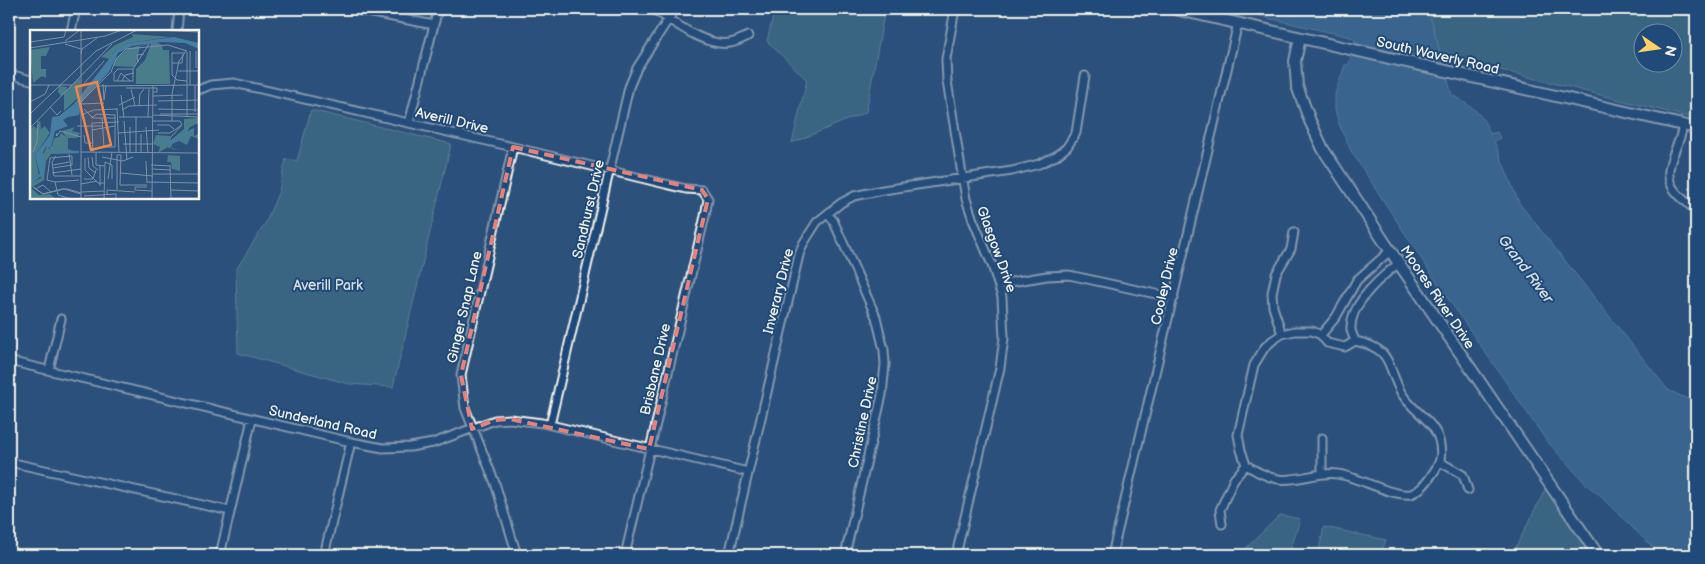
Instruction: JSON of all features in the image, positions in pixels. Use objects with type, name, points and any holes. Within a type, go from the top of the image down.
[{"type":"street","points":[[71,30],[76,9]]},
{"type":"street","points":[[177,30],[179,9]]},
{"type":"street","points":[[352,9],[434,26]]},
{"type":"street","points":[[409,124],[438,9]]},
{"type":"street","points":[[653,9],[712,43],[730,43],[748,36]]},
{"type":"street","name":"Sandhurst Drive","points":[[550,425],[633,75],[675,9]]},
{"type":"street","name":"Glasgow Drive","points":[[955,9],[946,58],[947,81],[962,177],[966,199],[999,284],[1004,309],[1003,355],[956,555]]},
{"type":"street","name":"South Waverly Road","points":[[1175,9],[1696,128]]},
{"type":"street","name":"Cooley Drive","points":[[1112,555],[1238,23]]},
{"type":"street","name":"Moores River Drive","points":[[1300,38],[1296,61],[1297,86],[1323,149],[1598,555]]},
{"type":"street","points":[[9,74],[30,80]]},
{"type":"street","name":"Inverary Drive","points":[[729,555],[799,255],[817,222],[848,200],[865,193],[1012,171],[1039,164],[1056,156],[1068,146],[1076,133],[1085,76]]},
{"type":"street","name":"Averill Drive","points":[[199,90],[211,85],[234,83],[686,189],[702,190]]},
{"type":"street","points":[[1683,124],[1680,140],[1671,159],[1670,182],[1675,192],[1696,211]]},
{"type":"street","name":"Ginger Snap Lane","points":[[513,147],[462,375],[465,408],[495,483],[517,555]]},
{"type":"street","name":"Brisbane Drive","points":[[625,555],[705,216],[708,199],[702,190]]},
{"type":"street","name":"Christine Drive","points":[[827,214],[833,220],[876,317],[884,350],[885,364],[882,395],[845,555]]},
{"type":"street","points":[[1282,334],[1273,307],[1272,293],[1276,274],[1291,249],[1294,232]]},
{"type":"street","points":[[1321,335],[1336,317],[1357,280],[1390,250]]},
{"type":"street","points":[[1355,341],[1351,329],[1354,315],[1368,290],[1399,263]]},
{"type":"street","points":[[999,284],[1046,276],[1070,275],[1174,298]]},
{"type":"street","points":[[49,370],[61,319]]},
{"type":"street","points":[[1295,331],[1312,331],[1321,335],[1328,342],[1345,347],[1355,341],[1368,344],[1381,352],[1390,363],[1402,394],[1410,405],[1433,426],[1439,438],[1440,462],[1419,491],[1410,494],[1394,492],[1368,482],[1338,474],[1322,474],[1279,480],[1262,475],[1246,465],[1238,436],[1254,365],[1265,347],[1282,334],[1295,331]]},
{"type":"street","name":"Sunderland Road","points":[[9,361],[383,448],[410,447],[433,443],[495,420],[510,419],[550,425],[748,472]]},
{"type":"street","points":[[220,555],[252,419]]},
{"type":"street","points":[[1322,438],[1322,474]]},
{"type":"street","points":[[324,555],[351,442]]},
{"type":"street","points":[[9,462],[230,511]]},
{"type":"street","points":[[1440,462],[1463,475],[1468,490]]},
{"type":"street","points":[[1222,524],[1220,510],[1234,479],[1246,465]]},
{"type":"highlighted area","points":[[513,147],[702,190],[708,199],[649,449],[510,419],[495,420],[472,429],[461,375]]},
{"type":"green space","points":[[775,9],[885,9],[866,112],[792,143],[807,80],[767,41]]},
{"type":"green space","points":[[1428,9],[1696,9],[1696,119],[1441,55]]},
{"type":"green space","name":"Averill Park","points":[[311,110],[451,144],[393,387],[349,384],[238,353],[236,270],[266,222],[279,191],[286,159],[297,161]]},
{"type":"green space","points":[[1546,488],[1590,554],[1590,555],[1512,555]]},
{"type":"green space","points":[[1280,515],[1300,519],[1289,555],[1239,555]]},
{"type":"green space","points":[[1324,527],[1386,540],[1380,555],[1318,555]]},
{"type":"water","name":"Grand River","points":[[1257,9],[1428,9],[1452,95],[1475,110],[1487,126],[1490,134],[1497,132],[1500,138],[1494,141],[1519,203],[1668,390],[1694,402],[1696,406],[1696,555],[1661,555],[1587,485],[1546,440],[1436,281],[1351,151],[1339,124],[1335,110],[1335,94],[1345,65],[1349,65],[1355,38],[1259,16]]}]
